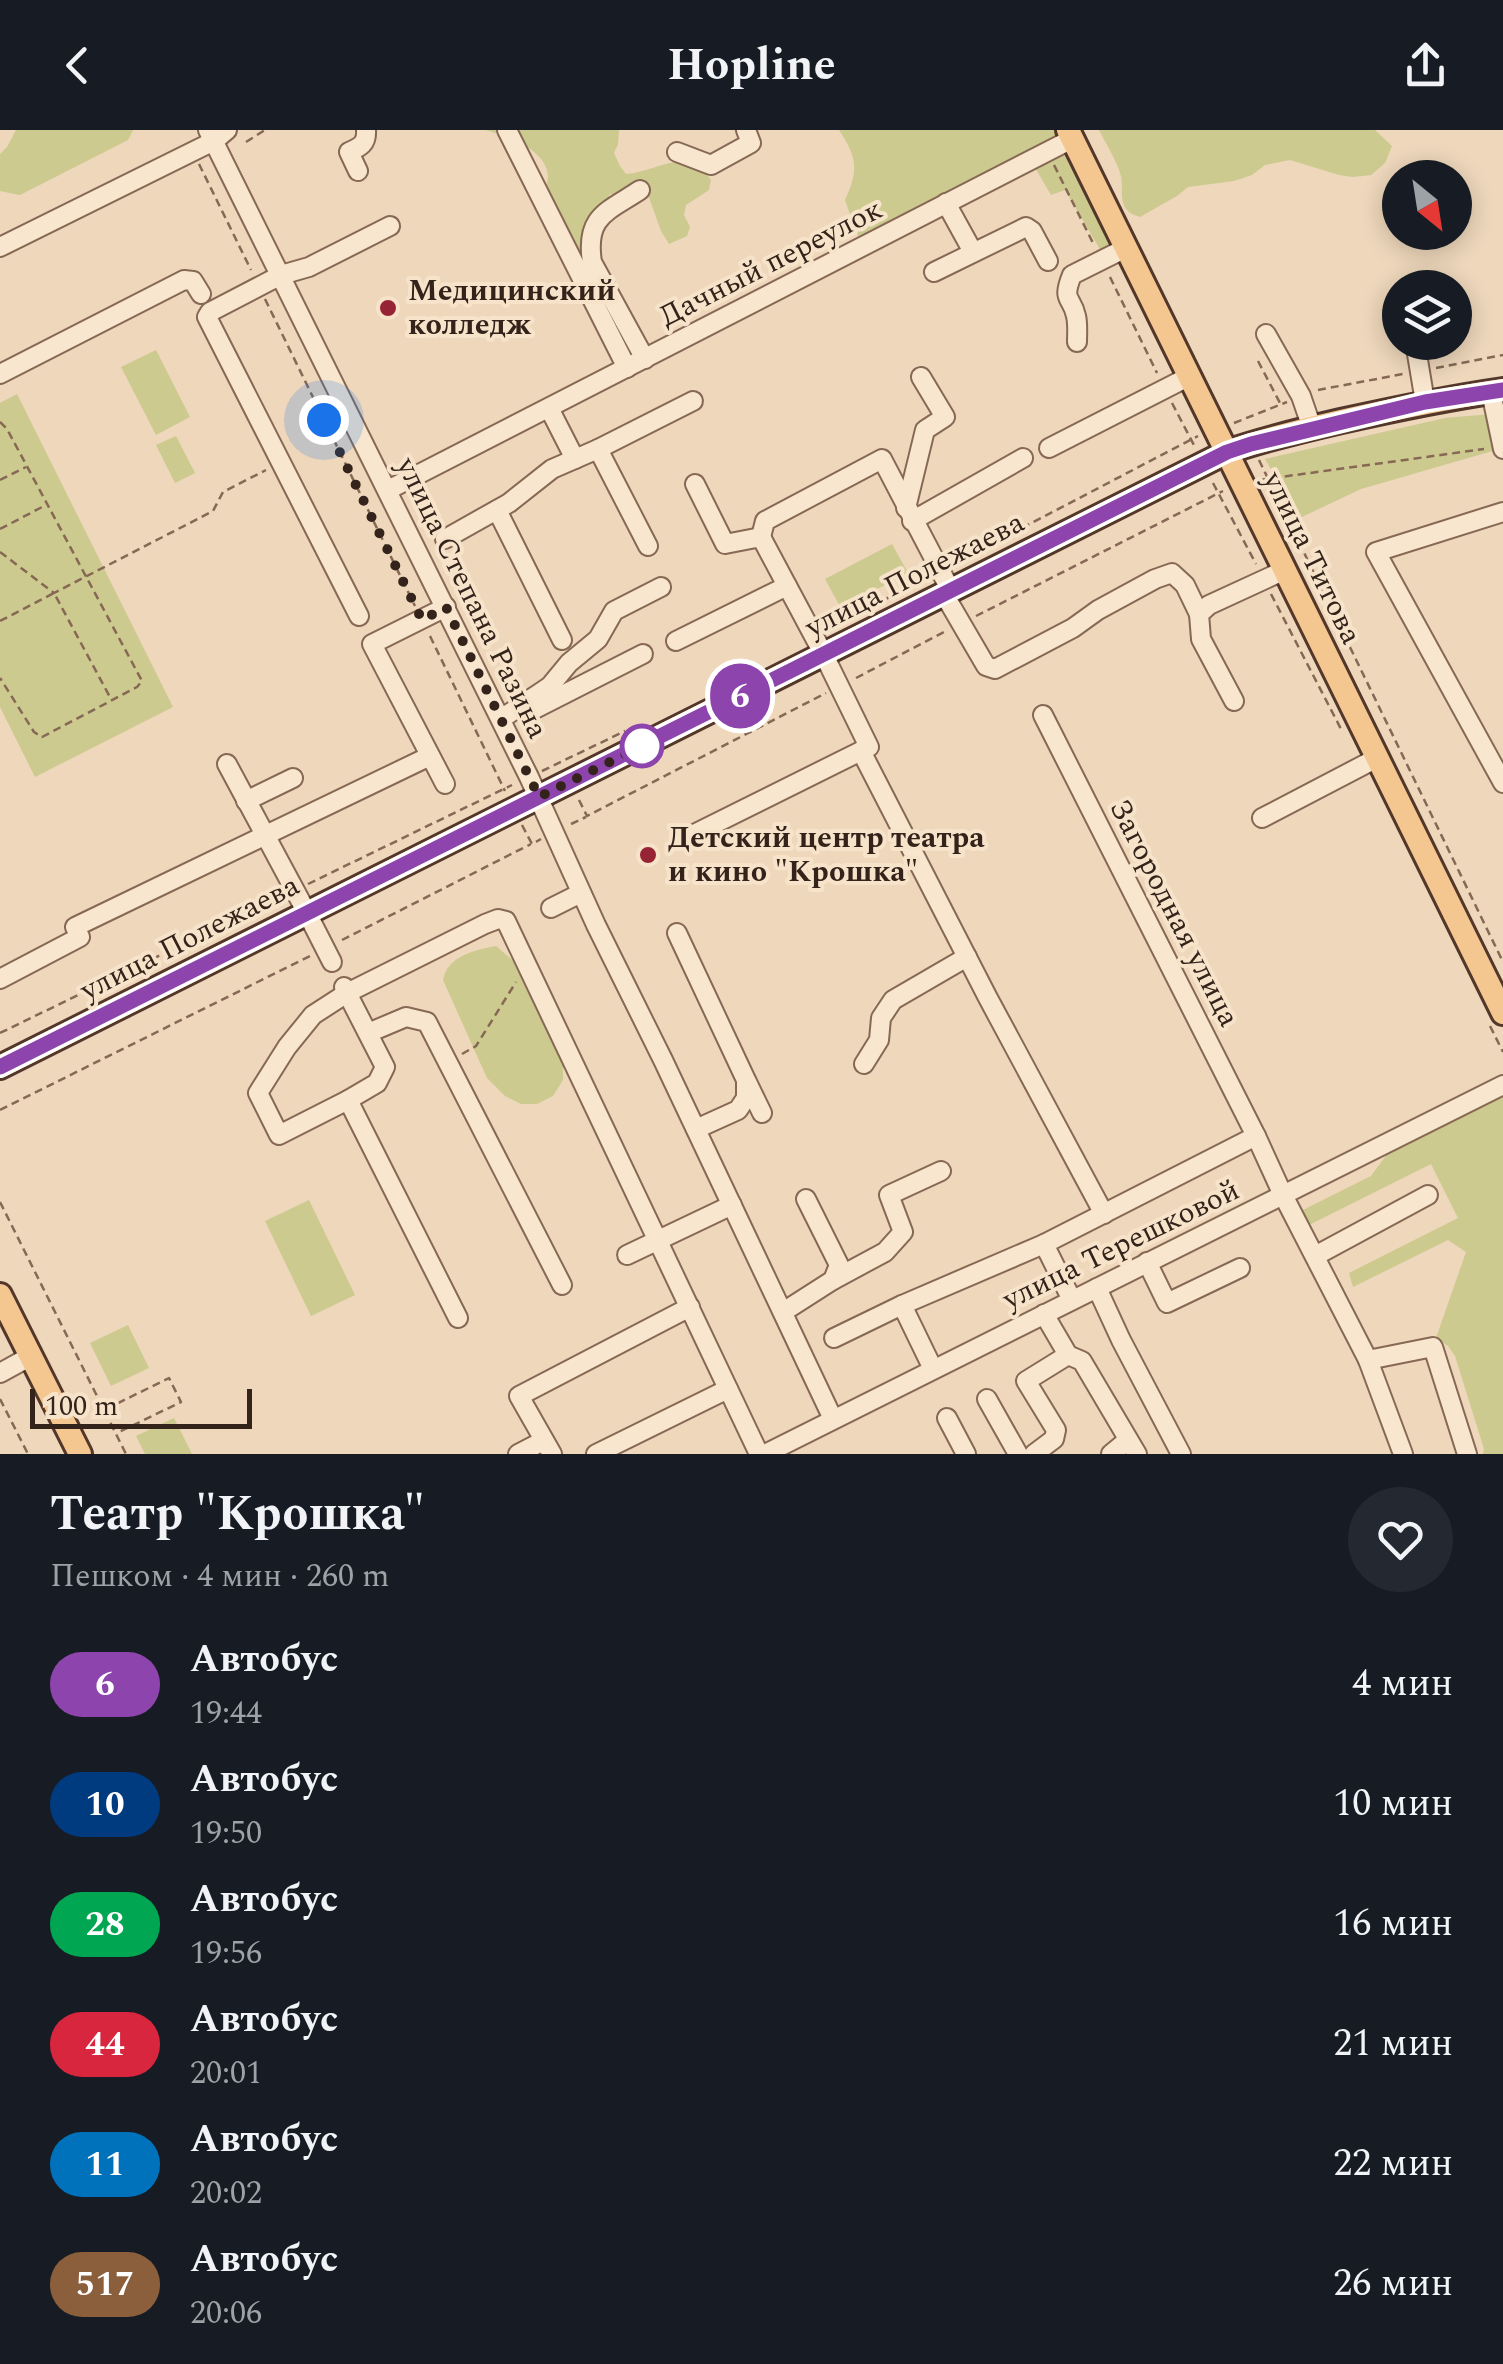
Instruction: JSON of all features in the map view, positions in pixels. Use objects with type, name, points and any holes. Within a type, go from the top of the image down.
[{"type":"main road","name":"улица Титова","points":[[1070,134],[1377,758],[1498,988],[1503,1013]]},
{"type":"main road","name":"улица Полежаева","points":[[0,1067],[539,797],[565,772],[824,654],[1227,452],[1425,402],[1497,391]]},
{"type":"main road","points":[[0,1295],[80,1454]]},
{"type":"street","points":[[358,171],[347,148],[362,146],[366,130]]},
{"type":"street","points":[[507,130],[636,363]]},
{"type":"street","points":[[677,152],[712,164],[751,143],[746,130]]},
{"type":"street","points":[[0,247],[217,134]]},
{"type":"street","name":"улица Степана Разина","points":[[217,134],[281,275],[539,797],[833,1419]]},
{"type":"street","name":"Дачный переулок","points":[[388,490],[946,204],[1070,134]]},
{"type":"street","points":[[636,363],[592,262],[589,245],[597,218],[640,190]]},
{"type":"street","points":[[946,204],[972,252]]},
{"type":"street","points":[[359,616],[208,317],[210,312],[281,275],[309,268],[390,226]]},
{"type":"street","points":[[934,272],[1026,227],[1048,261]]},
{"type":"street","points":[[1077,342],[1076,314],[1068,302],[1067,288],[1072,275],[1126,248]]},
{"type":"street","points":[[0,374],[180,282],[191,280],[200,294]]},
{"type":"street","points":[[1266,334],[1301,396],[1312,428]]},
{"type":"street","points":[[1417,360],[1425,402]]},
{"type":"street","points":[[1049,448],[1190,376]]},
{"type":"street","points":[[909,514],[925,430],[945,417],[921,377]]},
{"type":"street","points":[[1497,391],[1503,449]]},
{"type":"street","points":[[445,539],[497,510],[552,470],[693,402]]},
{"type":"street","points":[[549,408],[575,459]]},
{"type":"street","points":[[598,449],[648,546]]},
{"type":"street","points":[[909,514],[1024,458]]},
{"type":"street","points":[[688,837],[869,748],[824,654],[760,537],[765,521],[882,459],[961,624],[986,666],[995,669],[1172,573],[1185,585],[1199,614],[1202,639],[1234,701]]},
{"type":"street","points":[[695,484],[726,544],[760,537]]},
{"type":"street","points":[[497,510],[562,640]]},
{"type":"street","points":[[1503,512],[1376,552],[1503,783]]},
{"type":"street","points":[[1199,614],[1209,604],[1285,570]]},
{"type":"street","points":[[503,722],[550,686],[569,663],[598,639],[614,611],[661,586]]},
{"type":"street","points":[[676,642],[787,586]]},
{"type":"street","points":[[445,784],[372,644],[446,607]]},
{"type":"street","points":[[503,722],[643,654]]},
{"type":"street","name":"Загородная улица","points":[[1043,715],[1368,1360],[1402,1454]]},
{"type":"street","points":[[861,751],[1104,1214]]},
{"type":"street","points":[[0,979],[80,937],[74,927],[430,756]]},
{"type":"street","points":[[1262,818],[1377,758]]},
{"type":"street","points":[[227,764],[328,955]]},
{"type":"street","points":[[246,801],[294,778]]},
{"type":"street","points":[[552,908],[582,893]]},
{"type":"street","points":[[346,990],[384,1067],[377,1083],[279,1135],[258,1093],[312,1015],[346,990],[494,920],[518,925],[527,963],[762,1454]]},
{"type":"street","points":[[677,933],[762,1113]]},
{"type":"street","points":[[864,1064],[880,1040],[882,1018],[893,1000],[967,957]]},
{"type":"street","points":[[368,1033],[406,1017],[426,1022],[562,1285]]},
{"type":"street","points":[[696,1129],[738,1110],[746,1098],[746,1080]]},
{"type":"street","name":"улица Терешковой","points":[[762,1454],[1503,1085]]},
{"type":"street","points":[[348,1100],[458,1318]]},
{"type":"street","points":[[834,1338],[902,1304],[1044,1244],[1256,1136]]},
{"type":"street","points":[[782,1312],[885,1252],[904,1232],[889,1196],[941,1171]]},
{"type":"street","points":[[1315,1256],[1428,1195]]},
{"type":"street","points":[[806,1199],[839,1266],[832,1280]]},
{"type":"street","points":[[627,1255],[732,1205]]},
{"type":"street","points":[[1044,1244],[1072,1300]]},
{"type":"street","points":[[1147,1262],[1167,1302],[1240,1268]]},
{"type":"street","points":[[1097,1288],[1180,1454]]},
{"type":"street","points":[[902,1304],[933,1369]]},
{"type":"street","points":[[518,1454],[548,1448],[519,1396],[690,1308]]},
{"type":"street","points":[[1044,1314],[1068,1355],[1082,1362],[1133,1447],[1111,1454]]},
{"type":"street","points":[[1368,1360],[1432,1347],[1467,1454]]},
{"type":"street","points":[[1034,1454],[1054,1439],[1056,1430],[1026,1381],[1068,1355]]},
{"type":"street","points":[[0,1373],[31,1356]]},
{"type":"street","points":[[596,1454],[728,1389]]},
{"type":"street","points":[[987,1399],[1018,1454]]},
{"type":"street","points":[[946,1418],[966,1454]]},
{"type":"path","points":[[246,142],[265,130]]},
{"type":"path","points":[[1054,165],[1204,464]]},
{"type":"path","points":[[203,172],[505,789]]},
{"type":"path","points":[[1258,361],[1281,404]]},
{"type":"path","points":[[0,422],[142,680],[140,685],[42,737],[34,732],[0,678]]},
{"type":"path","points":[[1251,444],[1503,962]]},
{"type":"path","points":[[0,621],[213,511],[223,492],[281,463]]},
{"type":"path","points":[[0,480],[27,466]]},
{"type":"path","points":[[0,529],[47,504]]},
{"type":"path","points":[[0,552],[54,593],[112,700]]},
{"type":"path","points":[[565,772],[587,816],[1044,581]]},
{"type":"path","points":[[0,1110],[328,955],[532,844]]},
{"type":"path","points":[[0,1033],[294,891]]},
{"type":"path","points":[[447,1062],[476,1046],[527,963]]},
{"type":"path","points":[[0,1202],[126,1454]]},
{"type":"path","points":[[104,1410],[169,1378],[181,1402],[116,1434]]},
{"type":"path","points":[[175,1390],[182,1386]]},
{"type":"path","points":[[0,1399],[28,1454]]},
{"type":"shaded area","points":[[16,130],[133,130],[128,140],[20,195],[0,191],[0,154]]},
{"type":"shaded area","points":[[486,130],[619,130],[614,153],[626,174],[682,162],[702,169],[711,180],[709,190],[686,205],[684,215],[690,227],[687,236],[669,244],[647,192],[610,194],[601,247],[590,254],[555,237],[544,198],[548,175],[540,158],[524,145]]},
{"type":"shaded area","points":[[839,130],[1056,130],[1113,245],[1101,251],[1065,190],[1051,195],[1033,164],[868,251],[856,232],[845,200],[854,164]]},
{"type":"shaded area","points":[[1099,130],[1375,130],[1392,146],[1386,160],[1371,175],[1339,175],[1290,160],[1265,165],[1234,181],[1188,187],[1140,217],[1124,206],[1119,170]]},
{"type":"shaded area","points":[[156,350],[190,417],[156,435],[121,367]]},
{"type":"shaded area","points":[[17,394],[173,707],[35,777],[0,707],[0,403]]},
{"type":"shaded area","points":[[1503,413],[1503,448],[1361,489],[1287,524],[1282,488],[1265,459],[1445,418]]},
{"type":"shaded area","points":[[176,436],[195,473],[175,483],[156,445]]},
{"type":"shaded area","points":[[892,544],[908,573],[841,608],[825,579]]},
{"type":"shaded area","points":[[496,946],[517,964],[563,1061],[563,1080],[553,1096],[537,1104],[521,1104],[505,1096],[487,1078],[443,980],[456,960]]},
{"type":"shaded area","points":[[1503,1095],[1503,1454],[1483,1454],[1455,1356],[1436,1338],[1466,1252],[1448,1240],[1353,1287],[1349,1273],[1458,1218],[1431,1164],[1303,1228],[1295,1214],[1371,1176],[1388,1153]]},
{"type":"shaded area","points":[[309,1200],[355,1295],[311,1316],[265,1221]]},
{"type":"shaded area","points":[[128,1325],[149,1368],[111,1386],[90,1343]]},
{"type":"shaded area","points":[[174,1418],[192,1454],[145,1454],[136,1436]]},
{"type":"bus line","name":"6","points":[[0,1067],[1227,452],[1425,402],[1503,390]]},
{"type":"place","name":"Медицинский колледж","points":[[388,308]]},
{"type":"place","name":"Детский центр театра и кино \"Крошка\"","points":[[648,855]]},
{"type":"route","points":[[324,420],[422,620],[446,607],[539,797],[642,746]]}]
